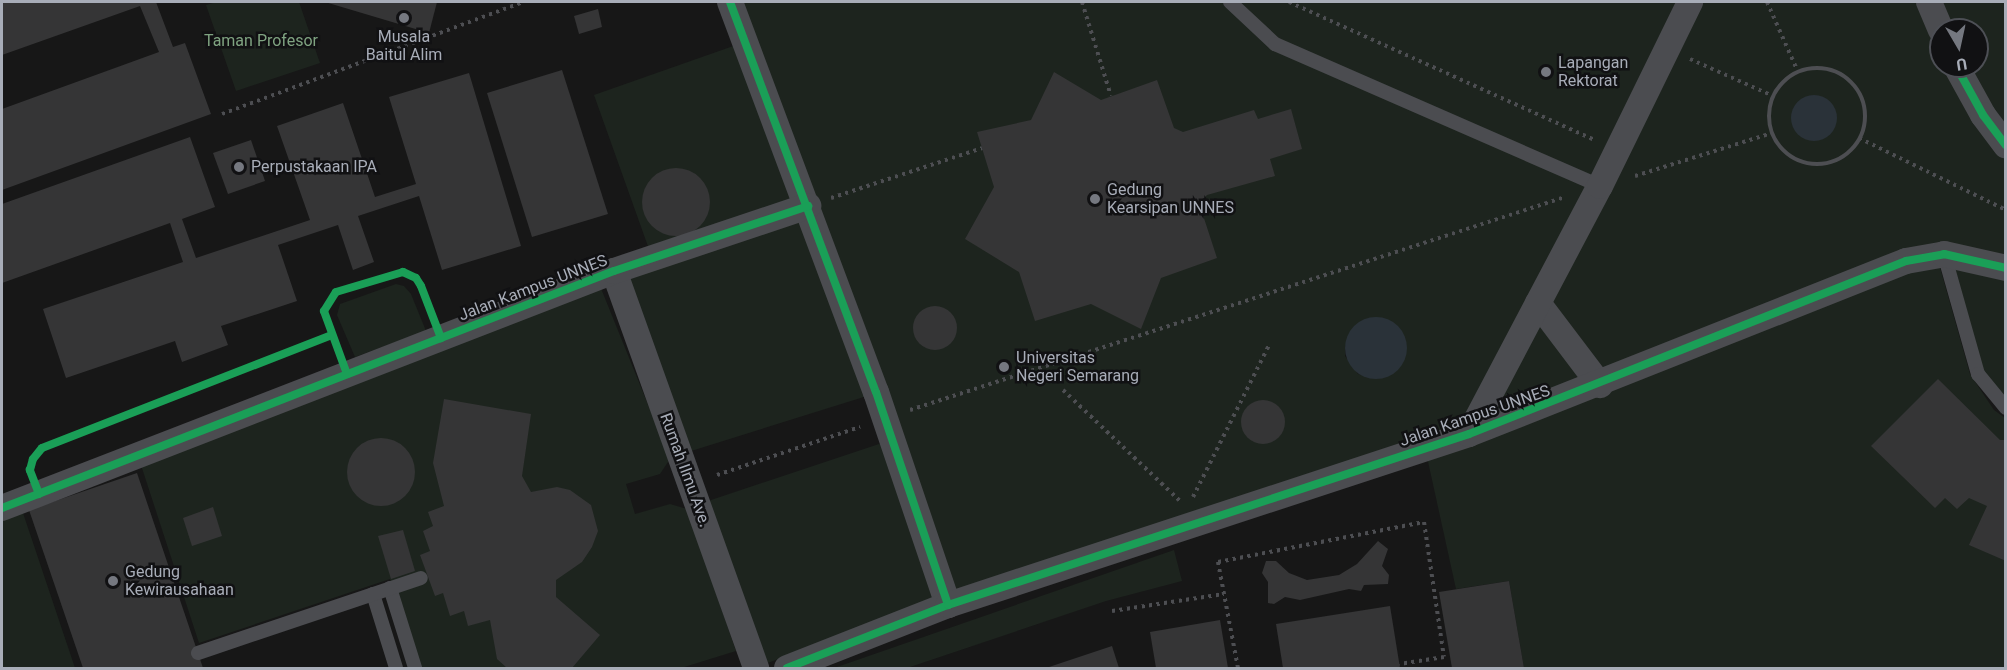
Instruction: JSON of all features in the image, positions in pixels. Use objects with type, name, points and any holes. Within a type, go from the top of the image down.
[{"type":"street","points":[[730,2],[808,206],[948,605]]},
{"type":"street","name":"Jalan Kampus UNNES","points":[[1469,434],[1600,186],[1690,2]]},
{"type":"street","points":[[1929,2],[1936,18]]},
{"type":"street","points":[[1963,78],[1983,114],[2006,145]]},
{"type":"street","name":"Jalan Kampus UNNES","points":[[2,508],[614,271],[808,206]]},
{"type":"street","name":"Jalan Kampus UNNES","points":[[787,669],[948,605],[1469,434],[1600,385],[1906,261],[1944,254],[2006,268]]},
{"type":"street","name":"Rumah Ilmu Ave.","points":[[614,271],[756,669]]},
{"type":"street","points":[[1538,303],[1600,385]]},
{"type":"lane","points":[[1230,2],[1275,44],[1600,186]]},
{"type":"lane","points":[[1944,254],[1978,374],[2006,408]]},
{"type":"lane","points":[[198,653],[422,578]]},
{"type":"lane","points":[[390,588],[415,669]]},
{"type":"lane","points":[[373,594],[396,669]]},
{"type":"path","points":[[222,114],[524,2]]},
{"type":"path","points":[[1082,2],[1111,96]]},
{"type":"path","points":[[1289,2],[1599,142]]},
{"type":"path","points":[[1767,2],[1798,72]]},
{"type":"path","points":[[1667,48],[1773,96]]},
{"type":"path","points":[[1827,69],[1852,83],[1864,110],[1859,138],[1837,159],[1806,163],[1780,146],[1772,133],[1769,108],[1773,96],[1798,72],[1827,69]]},
{"type":"path","points":[[690,484],[884,418],[1600,186],[1772,133]]},
{"type":"path","points":[[1859,138],[2006,210]]},
{"type":"path","points":[[808,206],[982,148]]},
{"type":"path","points":[[1063,390],[1187,508],[1270,343]]},
{"type":"path","points":[[1238,669],[1218,562],[1424,522],[1444,657],[1400,664]]},
{"type":"path","points":[[1112,611],[1224,594]]},
{"type":"green space","name":"Taman Profesor","points":[[217,2],[299,2],[320,63],[236,91],[206,5]]},
{"type":"green space","points":[[737,2],[1685,2],[1465,428],[953,594]],"holes":[[[1345,345],[1379,379],[1358,374],[1345,356]]]},
{"type":"green space","points":[[1696,2],[1923,2],[1929,18],[1929,78],[1957,78],[2005,153],[2005,256],[1942,243],[1603,375],[1546,304]]},
{"type":"green space","points":[[1939,2],[2005,2],[2005,127],[1974,78],[1989,78],[1989,18],[1946,18]]},
{"type":"green space","points":[[739,44],[796,201],[650,252],[594,95]]},
{"type":"green space","points":[[803,216],[867,396],[688,452],[625,275]]},
{"type":"green space","points":[[1939,264],[1970,374],[1994,410],[2005,418],[2005,668],[1524,668],[1509,581],[1456,589],[1427,457],[1909,269]]},
{"type":"green space","points":[[1953,264],[2005,276],[2005,402],[1981,369]]},
{"type":"green space","points":[[396,284],[404,286],[411,294],[426,331],[355,357],[337,315],[340,304]]},
{"type":"green space","points":[[600,286],[670,459],[660,474],[626,484],[635,514],[670,504],[687,509],[736,651],[681,668],[420,668],[390,579],[199,643],[140,462]]},
{"type":"green space","points":[[1539,318],[1588,381],[1486,418]]},
{"type":"green space","points":[[882,443],[935,600],[765,664],[708,501]]},
{"type":"green space","points":[[22,510],[75,668],[2,668],[2,518]]},
{"type":"green space","points":[[1174,550],[1182,581],[1106,601],[907,668],[834,668]]},
{"type":"shaded area","points":[[1814,95],[1830,102],[1837,118],[1830,134],[1814,141],[1798,134],[1791,118],[1798,102]]},
{"type":"shaded area","points":[[1376,317],[1388,319],[1398,326],[1405,336],[1407,348],[1405,360],[1398,370],[1388,377],[1376,379],[1364,377],[1354,370],[1347,360],[1345,348],[1347,336],[1354,326],[1364,319]]},
{"type":"building","points":[[2,2],[156,2],[173,47],[185,43],[211,114],[2,190],[2,109],[159,52],[140,6],[2,55]]},
{"type":"building","name":"Musala Baitul Alim","points":[[325,2],[437,2],[429,33]]},
{"type":"building","points":[[598,9],[602,27],[579,34],[574,16]]},
{"type":"building","points":[[562,70],[608,214],[532,237],[487,93]]},
{"type":"building","name":"Gedung Kearsipan UNNES","points":[[1054,72],[1101,100],[1157,80],[1174,128],[1183,132],[1254,110],[1258,119],[1291,109],[1302,149],[1270,159],[1275,176],[1207,195],[1199,203],[1217,258],[1161,278],[1141,329],[1091,304],[1035,321],[1019,272],[965,239],[994,187],[977,132],[1031,120]]},
{"type":"building","points":[[469,73],[521,246],[442,270],[419,196],[358,216],[374,262],[353,270],[338,225],[278,245],[297,301],[221,326],[228,345],[182,362],[175,341],[66,378],[43,309],[183,262],[170,223],[2,283],[2,204],[190,137],[215,207],[182,219],[196,258],[310,220],[277,126],[343,103],[375,197],[416,184],[389,97]]},
{"type":"building","name":"Perpustakaan IPA","points":[[251,140],[265,181],[228,194],[213,153]]},
{"type":"building","points":[[676,168],[689,171],[700,178],[707,189],[710,202],[707,215],[700,226],[689,233],[676,236],[663,233],[652,226],[645,215],[642,202],[645,189],[652,178],[663,171]]},
{"type":"building","points":[[935,306],[950,313],[957,328],[950,343],[935,350],[920,343],[913,328],[920,313]]},
{"type":"building","points":[[1938,379],[2000,440],[2006,440],[2006,561],[1969,545],[1987,506],[1969,498],[1957,509],[1945,498],[1935,508],[1871,446]]},
{"type":"building","points":[[444,399],[531,414],[522,476],[531,492],[557,487],[570,490],[591,505],[598,531],[592,547],[582,562],[556,580],[556,597],[600,635],[572,668],[507,668],[497,659],[490,620],[468,626],[464,611],[450,616],[443,593],[435,596],[420,555],[430,551],[423,531],[433,526],[428,512],[444,506],[433,463]]},
{"type":"building","points":[[1263,400],[1278,407],[1285,422],[1278,437],[1263,444],[1248,437],[1241,422],[1248,407]]},
{"type":"building","points":[[381,438],[394,441],[405,448],[412,459],[415,472],[412,485],[405,496],[394,503],[381,506],[368,503],[357,496],[350,485],[347,472],[350,459],[357,448],[368,441]]},
{"type":"building","name":"Gedung Kewirausahaan","points":[[137,473],[203,668],[83,668],[29,510]]},
{"type":"building","points":[[213,507],[222,536],[192,546],[183,518]]},
{"type":"building","points":[[403,530],[415,571],[391,579],[378,536]]},
{"type":"building","points":[[1378,541],[1388,549],[1382,566],[1389,575],[1388,584],[1364,585],[1361,591],[1349,589],[1300,600],[1285,597],[1274,604],[1268,603],[1268,582],[1262,573],[1266,561],[1276,561],[1289,573],[1307,580],[1339,575],[1357,564]]},
{"type":"building","points":[[1509,581],[1524,668],[1452,668],[1439,592]]},
{"type":"building","points":[[1390,606],[1400,668],[1283,668],[1276,624]]},
{"type":"building","points":[[1220,620],[1228,668],[1156,668],[1150,632]]},
{"type":"building","points":[[1112,646],[1119,668],[1046,668]]},
{"type":"cycle path","points":[[730,2],[876,392],[948,605]]},
{"type":"cycle path","points":[[1963,78],[1983,115],[2006,145]]},
{"type":"cycle path","points":[[2,508],[614,271],[808,206]]},
{"type":"cycle path","points":[[787,668],[948,605],[1469,434],[1906,261],[1944,254],[2006,268]]},
{"type":"cycle path","points":[[347,374],[324,311],[336,292],[403,272],[416,278],[421,286],[441,338]]},
{"type":"cycle path","points":[[39,494],[30,470],[33,459],[42,448],[332,335]]},
{"type":"place","name":"Musala Baitul Alim","points":[[404,18]]},
{"type":"place","name":"Lapangan Rektorat","points":[[1546,72]]},
{"type":"place","name":"Perpustakaan IPA","points":[[239,167]]},
{"type":"place","name":"Gedung Kearsipan UNNES","points":[[1095,199]]},
{"type":"place","name":"Universitas Negeri Semarang","points":[[1004,367]]},
{"type":"place","name":"Gedung Kewirausahaan","points":[[113,581]]}]
